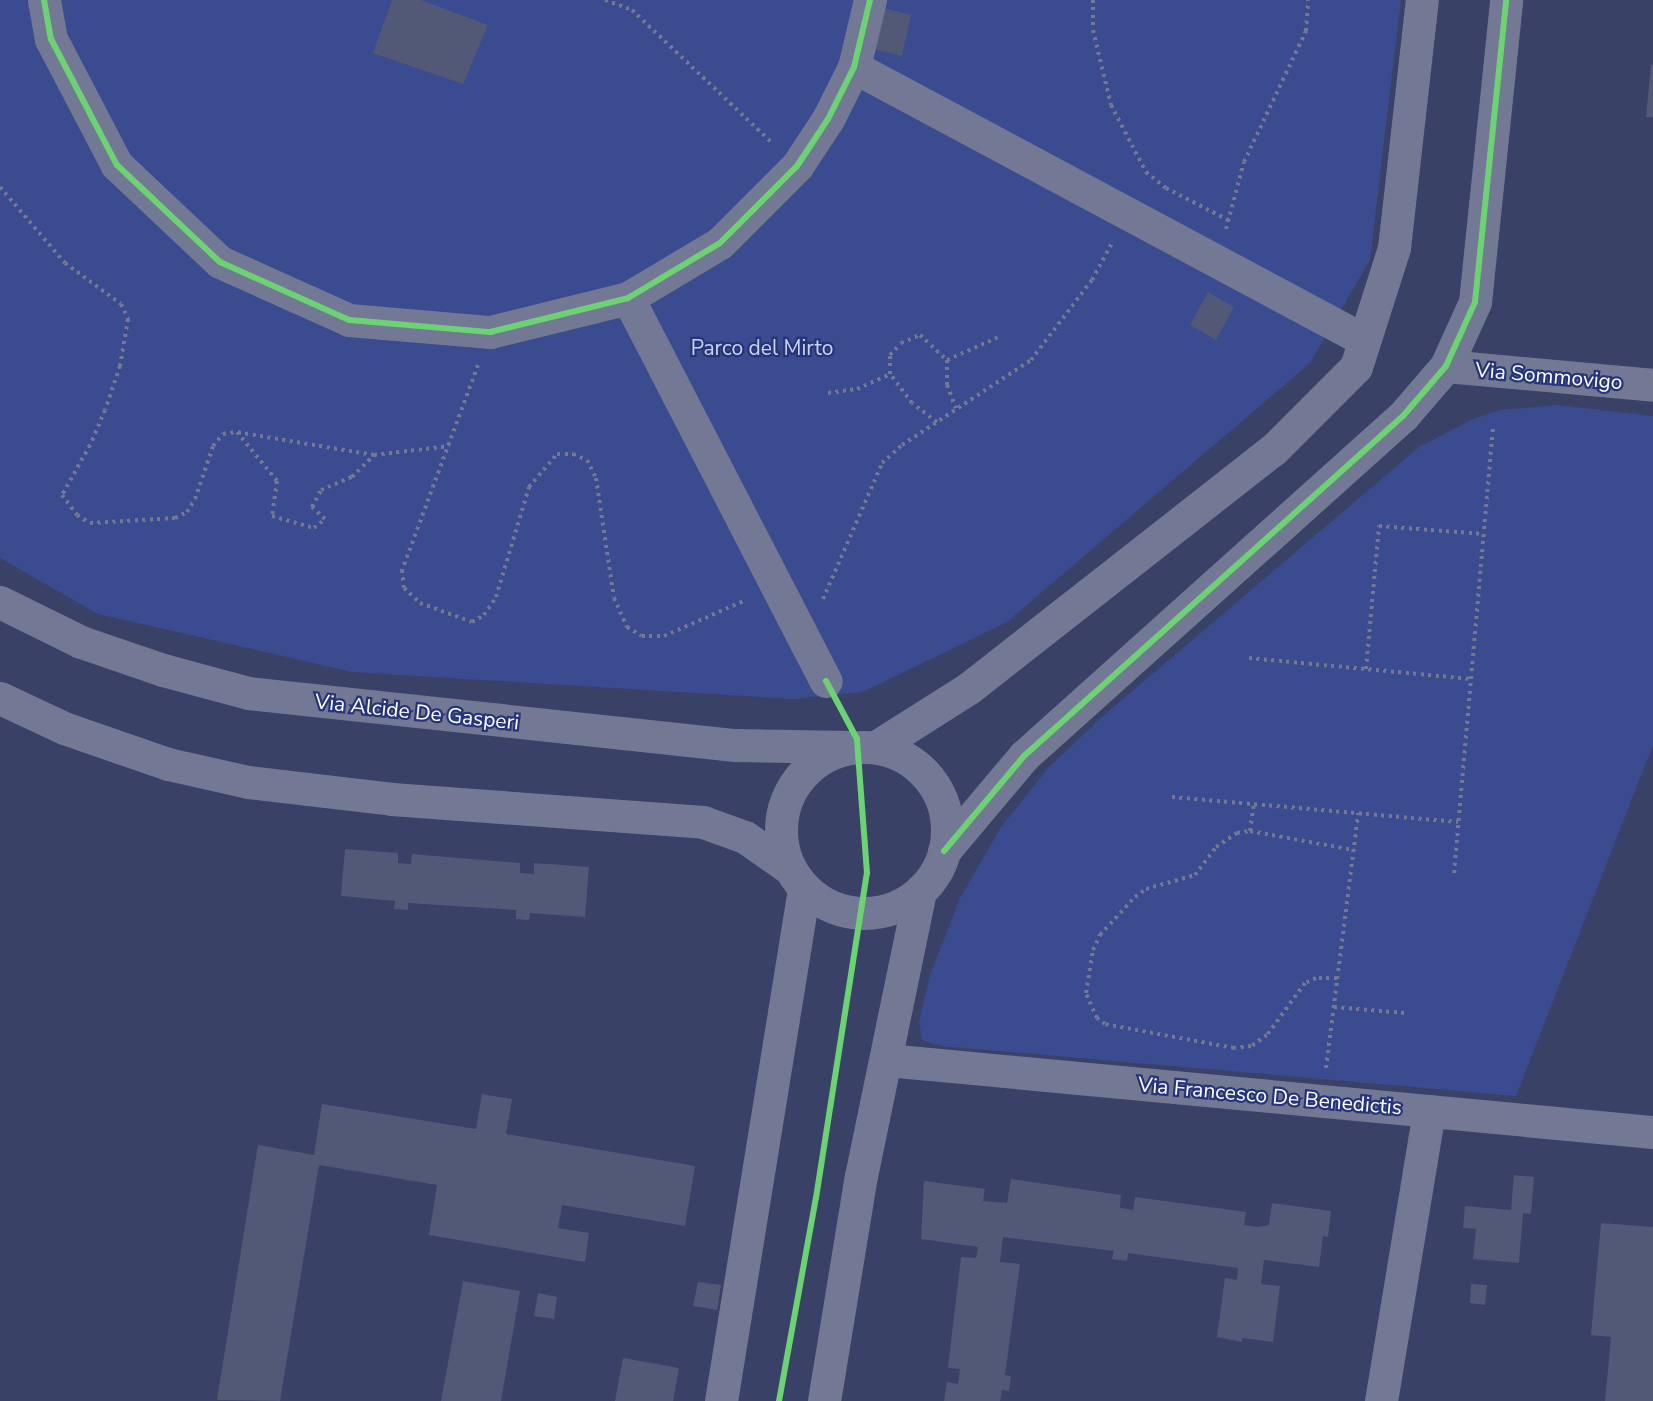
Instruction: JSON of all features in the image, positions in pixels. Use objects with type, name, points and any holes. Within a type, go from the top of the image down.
[{"type":"street","points":[[44,0],[51,39],[117,165],[220,262],[349,320],[490,332],[628,298],[720,243],[796,166],[828,119],[854,67],[870,0]]},
{"type":"street","points":[[721,1401],[797,879],[781,843],[781,817],[789,792],[804,771],[825,756],[863,747],[969,688],[1273,450],[1356,367],[1394,248],[1422,0]]},
{"type":"street","points":[[944,851],[1024,756],[1403,416],[1446,366],[1475,302],[1506,0]]},
{"type":"street","points":[[854,67],[1364,340]]},
{"type":"street","points":[[628,298],[825,681]]},
{"type":"street","name":"Via Sommovigo","points":[[1446,366],[1653,385]]},
{"type":"street","name":"Via Alcide De Gasperi","points":[[0,602],[81,642],[163,670],[248,693],[737,745],[863,747]]},
{"type":"street","points":[[0,698],[64,728],[168,764],[237,779],[392,799],[703,822],[745,837],[826,905],[851,913],[878,913],[902,904],[920,891],[939,867],[944,851],[946,816],[938,791],[922,770],[900,755],[863,747]]},
{"type":"street","points":[[824,1401],[861,1176],[920,891]]},
{"type":"street","name":"Via Francesco De Benedictis","points":[[886,1060],[1653,1132]]},
{"type":"street","points":[[1381,1401],[1429,1111]]},
{"type":"path","points":[[605,0],[632,10],[796,166]]},
{"type":"path","points":[[1092,0],[1093,30],[1110,105],[1146,172],[1166,188],[1228,220]]},
{"type":"path","points":[[1217,261],[1244,162],[1306,32],[1308,0]]},
{"type":"path","points":[[0,187],[65,263],[105,290],[121,304],[128,319],[120,366],[105,410],[90,445],[62,495],[77,515],[90,523],[175,519],[187,512],[195,499],[213,446],[223,434],[237,432],[374,455],[449,446]]},
{"type":"path","points":[[803,636],[829,588],[882,463],[937,422],[1031,360],[1092,280],[1129,214]]},
{"type":"path","points":[[490,332],[402,570],[404,588],[420,603],[472,622],[484,615],[496,597],[529,487],[557,454],[573,454],[587,460],[596,478],[614,598],[627,627],[642,636],[664,636],[777,587]]},
{"type":"path","points":[[937,422],[912,403],[890,374],[890,355],[901,344],[920,336],[947,360],[947,385],[956,409]]},
{"type":"path","points":[[947,360],[1001,336]]},
{"type":"path","points":[[828,393],[857,389],[890,374]]},
{"type":"path","points":[[1454,873],[1493,427]]},
{"type":"path","points":[[237,432],[277,481],[272,516],[314,528],[325,519],[312,507],[321,490],[352,477],[374,455]]},
{"type":"path","points":[[1366,669],[1379,526],[1484,534]]},
{"type":"path","points":[[1249,658],[1471,679]]},
{"type":"path","points":[[1173,797],[1458,822]]},
{"type":"path","points":[[1250,831],[1254,804]]},
{"type":"path","points":[[1322,1101],[1358,813]]},
{"type":"path","points":[[1337,978],[1316,978],[1305,983],[1296,991],[1277,1024],[1251,1046],[1215,1047],[1119,1028],[1096,1018],[1086,993],[1086,975],[1100,935],[1135,897],[1146,889],[1195,874],[1216,847],[1237,833],[1250,831],[1354,850]]},
{"type":"path","points":[[1334,1007],[1406,1013]]},
{"type":"green space","name":"Parco del Mirto","points":[[0,0],[1401,0],[1370,260],[1310,363],[1007,622],[863,692],[792,699],[352,672],[98,614],[0,558]]},
{"type":"green space","points":[[1557,405],[1653,416],[1653,745],[1516,1096],[941,1046],[922,1040],[919,1022],[930,975],[960,898],[1001,827],[1048,768],[1103,716],[1419,447],[1475,418],[1500,410]]},
{"type":"building","points":[[392,0],[421,0],[488,25],[463,84],[373,53]]},
{"type":"building","points":[[883,8],[911,15],[902,56],[873,49]]},
{"type":"building","points":[[1651,65],[1653,65],[1653,117],[1646,117]]},
{"type":"building","points":[[1208,292],[1234,307],[1216,340],[1190,325]]},
{"type":"building","points":[[345,849],[398,853],[398,863],[411,864],[412,854],[520,863],[520,873],[534,874],[534,863],[589,867],[585,917],[530,913],[529,920],[516,919],[516,910],[408,903],[408,910],[394,909],[395,901],[341,896]]},
{"type":"building","points":[[482,1094],[512,1099],[506,1134],[695,1166],[685,1226],[562,1205],[558,1228],[589,1233],[585,1262],[429,1235],[437,1185],[319,1165],[280,1401],[217,1400],[258,1145],[314,1155],[322,1104],[476,1129]]},
{"type":"building","points":[[1514,1175],[1534,1177],[1531,1214],[1523,1213],[1519,1263],[1473,1259],[1476,1229],[1463,1228],[1465,1206],[1511,1210]]},
{"type":"building","points":[[1011,1179],[1121,1195],[1120,1208],[1133,1210],[1135,1197],[1246,1212],[1244,1225],[1258,1227],[1269,1225],[1272,1203],[1331,1211],[1328,1237],[1323,1236],[1319,1267],[1264,1260],[1261,1284],[1280,1286],[1273,1342],[1242,1338],[1242,1342],[1217,1337],[1225,1278],[1237,1280],[1238,1268],[1128,1253],[1127,1261],[1112,1259],[1114,1251],[1003,1237],[1000,1262],[1020,1264],[1005,1375],[1011,1376],[1009,1391],[1002,1390],[1000,1401],[944,1401],[947,1382],[958,1384],[960,1369],[948,1368],[961,1257],[976,1258],[978,1247],[921,1239],[924,1181],[985,1189],[983,1201],[1007,1203]]},
{"type":"building","points":[[1601,1223],[1653,1227],[1653,1401],[1605,1401],[1611,1337],[1591,1335]]},
{"type":"building","points":[[463,1281],[520,1291],[501,1401],[441,1401]]},
{"type":"building","points":[[698,1282],[721,1285],[717,1310],[693,1306]]},
{"type":"building","points":[[1471,1284],[1487,1285],[1485,1305],[1470,1303]]},
{"type":"building","points":[[538,1293],[557,1297],[554,1319],[534,1316]]},
{"type":"building","points":[[623,1358],[679,1368],[673,1401],[615,1401]]},
{"type":"cycle path","points":[[44,0],[51,39],[117,165],[220,262],[349,320],[490,332],[628,298],[720,243],[797,166],[828,119],[854,67],[870,0]]},
{"type":"cycle path","points":[[944,851],[1024,756],[1403,416],[1446,366],[1475,302],[1506,0]]},
{"type":"cycle path","points":[[779,1401],[816,1198],[867,873],[857,739],[826,681]]}]
